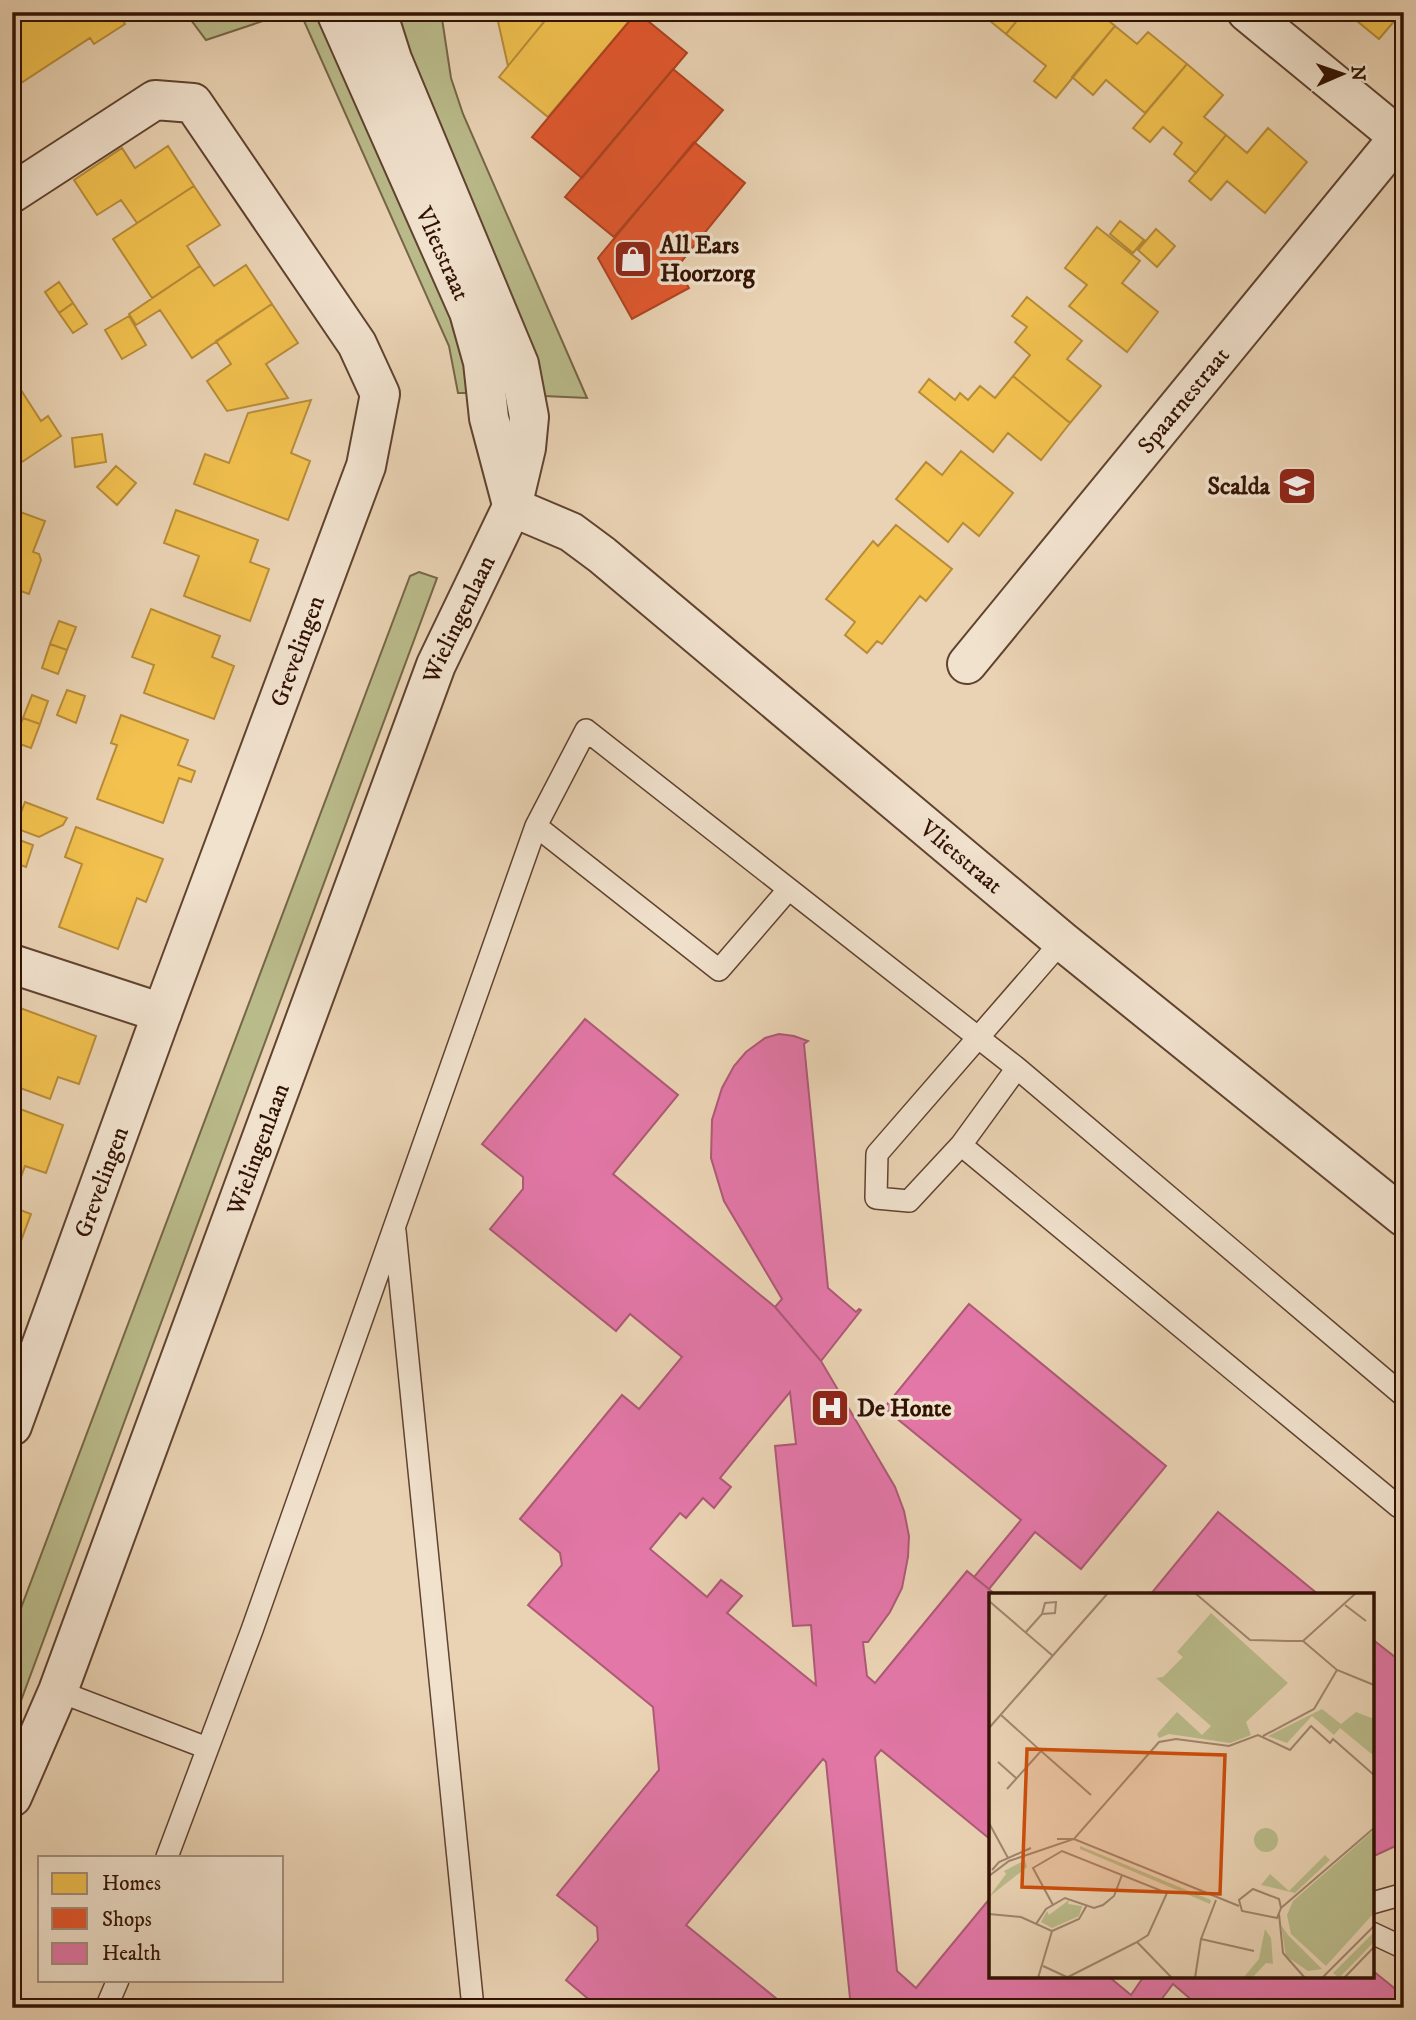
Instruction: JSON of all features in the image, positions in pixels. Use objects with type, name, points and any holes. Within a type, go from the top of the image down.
[{"type":"street","name":"Vlietstraat","points":[[336,12],[469,312],[483,362],[489,418],[512,507]]},
{"type":"street","name":"Vlietstraat","points":[[377,12],[392,59],[519,364],[528,417],[526,447],[512,507]]},
{"type":"street","name":"Spaarnestraat","points":[[967,664],[1401,134],[1247,12]]},
{"type":"street","name":"Grevelingen","points":[[12,193],[155,100],[193,103],[357,344],[380,394],[366,466],[162,1013],[12,1426]]},
{"type":"street","name":"Vlietstraat","points":[[512,507],[571,532],[602,555],[1062,941],[1404,1217]]},
{"type":"street","name":"Wielingenlaan","points":[[12,1797],[58,1691],[436,665],[512,507]]},
{"type":"street","points":[[12,964],[162,1013]]},
{"type":"lane","points":[[167,1856],[252,1630],[536,826],[586,730],[1017,1068],[1404,1396]]},
{"type":"lane","points":[[536,826],[719,970],[788,890]]},
{"type":"lane","points":[[1017,1068],[961,1145],[909,1201],[876,1198],[877,1154],[1062,941]]},
{"type":"lane","points":[[961,1145],[1399,1507],[1404,1498]]},
{"type":"lane","points":[[395,1226],[473,2008]]},
{"type":"lane","points":[[58,1691],[207,1748]]},
{"type":"lane","points":[[1374,1902],[1404,1894]]},
{"type":"lane","points":[[1374,1934],[1404,1948]]},
{"type":"lane","points":[[106,2008],[117,1982]]},
{"type":"green space","points":[[185,12],[273,12],[275,17],[206,40]]},
{"type":"green space","points":[[300,12],[322,12],[457,317],[470,393],[458,393],[449,346]]},
{"type":"green space","points":[[391,12],[441,12],[451,78],[463,114],[587,398],[544,396]]},
{"type":"green space","points":[[419,572],[437,578],[12,1725],[12,1632],[410,576]]},
{"type":"building: Homes","points":[[12,12],[117,12],[125,24],[94,44],[90,38],[12,89]]},
{"type":"building: Homes","points":[[497,12],[552,12],[508,66],[497,17]]},
{"type":"building: Homes","points":[[552,12],[637,12],[548,117],[499,77]]},
{"type":"building: Homes","points":[[995,12],[1024,12],[1006,34],[989,20]]},
{"type":"building: Homes","points":[[1024,12],[1098,12],[1115,26],[1056,98],[1034,81],[1046,66],[1006,34]]},
{"type":"building: Homes","points":[[1346,12],[1402,12],[1379,39]]},
{"type":"building: Homes","points":[[1115,26],[1137,44],[1148,32],[1187,64],[1145,113],[1106,80],[1093,95],[1072,77]]},
{"type":"building: Homes","points":[[1187,64],[1223,95],[1204,117],[1226,135],[1196,173],[1174,154],[1182,143],[1163,127],[1150,142],[1133,128]]},
{"type":"building: Homes","points":[[1268,128],[1307,162],[1265,213],[1227,181],[1211,200],[1189,181],[1226,135],[1247,153]]},
{"type":"building: Homes","points":[[168,146],[194,186],[137,223],[121,200],[97,215],[74,180],[122,148],[135,168]]},
{"type":"building: Homes","points":[[194,186],[220,225],[187,246],[200,266],[152,298],[113,239]]},
{"type":"building: Homes","points":[[1120,221],[1144,240],[1133,253],[1110,234]]},
{"type":"building: Homes","points":[[1097,227],[1140,261],[1122,283],[1158,312],[1127,352],[1069,306],[1087,285],[1065,268]]},
{"type":"building: Homes","points":[[1156,229],[1175,246],[1157,267],[1138,250]]},
{"type":"building: Homes","points":[[246,265],[272,304],[192,358],[160,310],[136,325],[129,314],[200,266],[214,286]]},
{"type":"building: Homes","points":[[59,282],[73,303],[59,313],[45,292]]},
{"type":"building: Homes","points":[[1027,297],[1082,341],[1067,359],[1101,386],[1070,423],[1013,376],[1030,355],[1015,342],[1027,327],[1012,316]]},
{"type":"building: Homes","points":[[73,303],[87,324],[73,333],[59,313]]},
{"type":"building: Homes","points":[[272,304],[298,343],[266,364],[288,398],[227,411],[207,381],[231,364],[216,341]]},
{"type":"building: Homes","points":[[129,316],[146,345],[122,359],[105,330]]},
{"type":"building: Homes","points":[[1013,376],[1070,423],[1041,460],[1008,433],[993,452],[919,392],[929,379],[955,400],[960,393],[968,400],[980,386],[995,398]]},
{"type":"building: Homes","points":[[19,387],[41,421],[48,416],[61,436],[22,462],[12,448],[12,392]]},
{"type":"building: Homes","points":[[311,400],[291,453],[310,461],[288,520],[194,484],[205,454],[229,463],[248,413]]},
{"type":"building: Homes","points":[[102,434],[106,462],[75,467],[72,438]]},
{"type":"building: Homes","points":[[961,451],[1013,493],[979,536],[963,523],[948,542],[896,499],[926,462],[942,475]]},
{"type":"building: Homes","points":[[116,466],[136,483],[117,505],[97,487]]},
{"type":"building: Homes","points":[[12,509],[45,521],[33,552],[39,554],[41,560],[29,594],[12,588]]},
{"type":"building: Homes","points":[[176,510],[258,540],[250,562],[269,569],[250,621],[184,596],[199,556],[164,543]]},
{"type":"building: Homes","points":[[896,525],[952,569],[926,601],[920,596],[882,644],[877,641],[867,653],[845,635],[855,622],[826,599],[873,541],[878,546]]},
{"type":"building: Homes","points":[[151,609],[220,636],[212,657],[234,666],[214,719],[144,693],[154,665],[132,657]]},
{"type":"building: Homes","points":[[59,621],[76,627],[67,650],[50,644]]},
{"type":"building: Homes","points":[[50,644],[67,650],[58,674],[42,668]]},
{"type":"building: Homes","points":[[67,690],[85,696],[76,723],[57,715]]},
{"type":"building: Homes","points":[[32,695],[48,701],[40,724],[23,718]]},
{"type":"building: Homes","points":[[121,715],[188,740],[178,765],[195,771],[191,782],[179,778],[163,823],[97,799],[117,745],[111,743]]},
{"type":"building: Homes","points":[[23,718],[40,724],[31,748],[14,742]]},
{"type":"building: Homes","points":[[25,802],[67,818],[63,825],[39,837],[15,828]]},
{"type":"building: Homes","points":[[76,827],[163,859],[146,902],[137,898],[118,949],[59,927],[82,864],[65,857]]},
{"type":"building: Homes","points":[[14,838],[33,845],[26,867],[12,862]]},
{"type":"building: Homes","points":[[12,1005],[96,1036],[79,1084],[58,1077],[50,1099],[12,1085]]},
{"type":"building: Homes","points":[[12,1106],[63,1125],[46,1173],[25,1166],[17,1188],[12,1186]]},
{"type":"building: Homes","points":[[12,1207],[31,1214],[13,1262],[12,1262]]},
{"type":"building: Shops","points":[[637,12],[687,53],[582,178],[532,137]]},
{"type":"building: Shops","points":[[673,69],[723,110],[614,237],[565,197]]},
{"type":"building: Shops","points":[[694,142],[745,183],[677,267],[689,288],[632,319],[598,258]]},
{"type":"building: Health","points":[[585,1019],[678,1095],[613,1174],[775,1307],[821,1361],[895,1487],[909,1536],[908,1557],[902,1588],[890,1612],[868,1642],[863,1642],[867,1676],[875,1683],[967,1571],[994,1593],[989,1593],[989,1838],[881,1750],[875,1757],[897,1971],[916,1988],[989,1899],[989,1978],[1110,1978],[1131,1995],[1143,1978],[1374,1978],[1374,1972],[1404,1996],[1404,2008],[1201,2008],[1173,1984],[1155,2008],[851,2008],[826,1762],[823,1759],[686,1925],[788,2008],[599,2008],[566,1980],[598,1940],[597,1927],[557,1895],[659,1770],[653,1707],[528,1605],[562,1565],[560,1553],[520,1519],[622,1395],[639,1409],[682,1357],[630,1314],[616,1331],[490,1229],[523,1189],[523,1177],[482,1144]],"holes":[[[790,1392],[796,1444],[775,1446],[793,1626],[811,1625],[816,1685],[727,1613],[742,1596],[721,1580],[707,1597],[650,1549],[680,1513],[686,1518],[703,1498],[714,1508],[731,1487],[720,1478]]]},
{"type":"building: Health","points":[[779,1034],[808,1041],[804,1044],[828,1288],[856,1312],[861,1310],[821,1361],[775,1307],[782,1299],[724,1201],[711,1158],[712,1120],[722,1088],[734,1066],[746,1052],[765,1038]]},
{"type":"building: Health","points":[[969,1304],[1166,1466],[1081,1569],[1035,1532],[989,1589],[974,1577],[1021,1520],[884,1408]]},
{"type":"building: Health","points":[[1218,1512],[1317,1593],[1152,1593]]},
{"type":"building: Health","points":[[1374,1641],[1404,1664],[1404,1842],[1374,1856]]},
{"type":"place","name":"All Ears Hoorzorg","points":[[633,259]]},
{"type":"place","name":"Scalda","points":[[1297,486]]},
{"type":"place","name":"De Honte","points":[[830,1408]]}]
